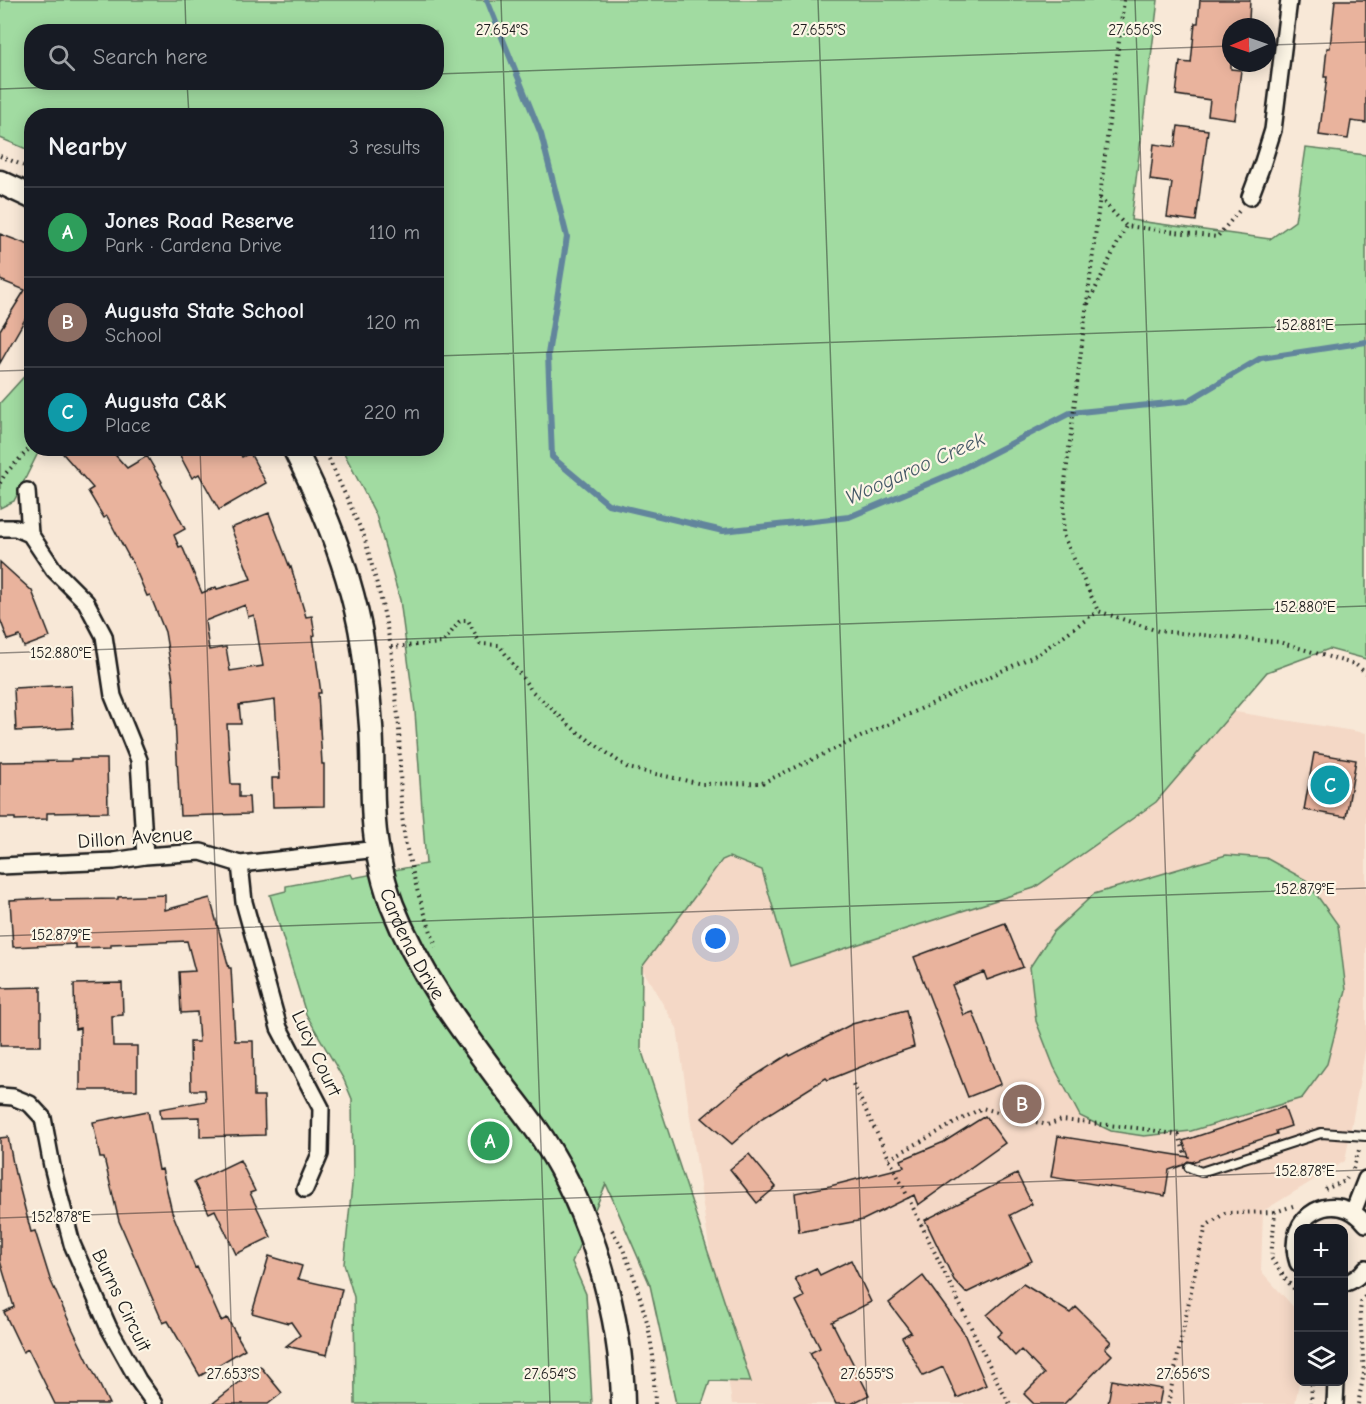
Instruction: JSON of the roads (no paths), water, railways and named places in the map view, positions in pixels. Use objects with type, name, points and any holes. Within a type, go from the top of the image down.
[{"type":"street","points":[[1250,198],[1273,130],[1289,0]]},
{"type":"street","points":[[0,182],[24,193]]},
{"type":"street","name":"Cardena Drive","points":[[298,456],[332,530],[346,571],[359,624],[372,730],[373,806],[378,849],[392,903],[408,944],[441,999],[543,1139],[579,1206],[596,1254],[614,1319],[620,1358],[623,1404]]},
{"type":"street","points":[[27,492],[30,534],[54,570],[86,602],[104,636],[113,696],[140,760],[145,856]]},
{"type":"street","points":[[0,528],[16,528],[30,534]]},
{"type":"street","name":"Dillon Avenue","points":[[0,866],[114,861],[201,852],[240,864],[378,849]]},
{"type":"street","name":"Lucy Court","points":[[240,864],[244,902],[279,1028],[321,1108],[320,1154],[305,1189]]},
{"type":"street","name":"Burns Circuit","points":[[0,1096],[13,1097],[30,1104],[43,1118],[52,1166],[72,1244],[109,1328],[138,1380],[155,1404]]},
{"type":"street","points":[[1353,1212],[1366,1179]]},
{"type":"street","points":[[1301,1224],[1312,1213],[1322,1208],[1332,1207],[1353,1212],[1366,1224]]},
{"type":"street","points":[[1348,1283],[1366,1268]]},
{"type":"street","points":[[1335,1404],[1336,1386]]},
{"type":"lane","points":[[1189,1167],[1201,1172],[1321,1132],[1366,1136]]},
{"type":"waterway","name":"Woogaroo Creek","points":[[487,0],[541,134],[567,237],[548,354],[552,457],[608,504],[723,531],[849,517],[956,472],[1070,413],[1188,401],[1261,358],[1366,342]]},
{"type":"place","name":"Augusta C&K","points":[[1330,785]]},
{"type":"place","name":"Augusta State School","points":[[1022,1104]]},
{"type":"place","name":"Jones Road Reserve","points":[[490,1141]]}]
